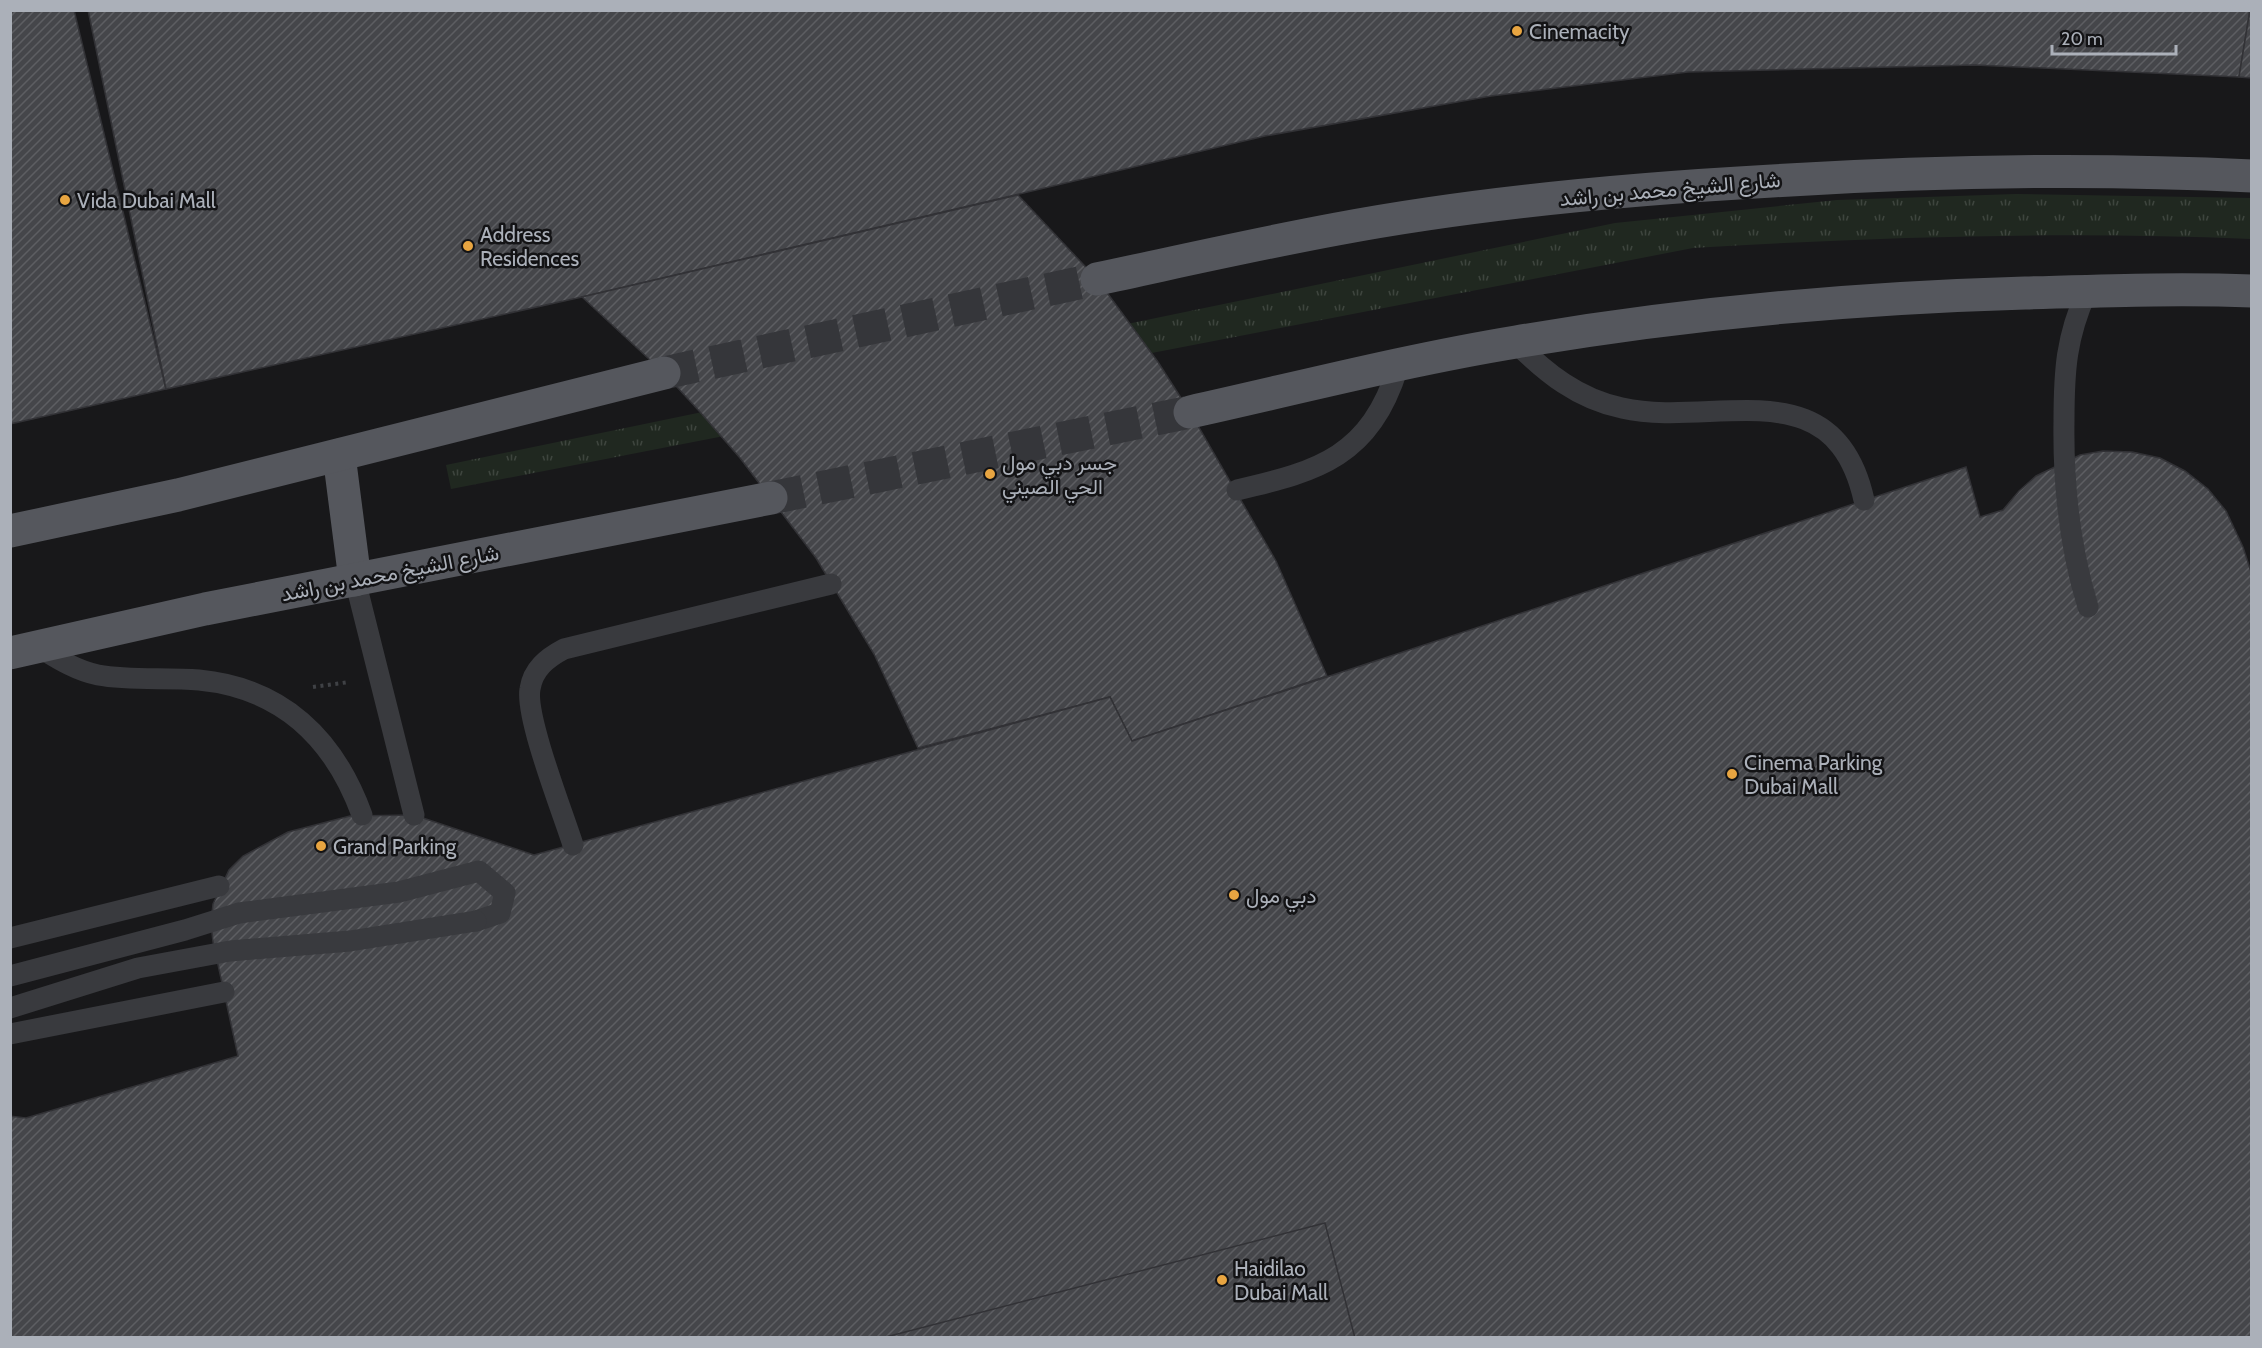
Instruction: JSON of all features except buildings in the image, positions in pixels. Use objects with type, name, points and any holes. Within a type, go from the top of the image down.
[{"type":"main road","name":"شارع الشيخ محمد بن راشد","points":[[1096,279],[1338,228],[1513,203],[1677,187],[1866,175],[2043,171],[2252,176]]},
{"type":"main road","points":[[1190,412],[1515,342],[1650,322],[1785,307],[1921,296],[2087,291],[2252,291]]},
{"type":"main road","points":[[10,531],[178,495],[664,373]]},
{"type":"main road","points":[[339,454],[355,580]]},
{"type":"main road","name":"شارع الشيخ محمد بن راشد","points":[[25,651],[205,609],[771,498]]},
{"type":"lane","points":[[2087,291],[2069,339],[2064,364],[2063,461],[2070,535],[2088,607]]},
{"type":"lane","points":[[1515,342],[1545,372],[1581,394],[1622,408],[1663,414],[1761,409],[1783,411],[1804,419],[1823,430],[1839,444],[1859,480],[1864,500]]},
{"type":"lane","points":[[1237,490],[1296,476],[1320,467],[1342,452],[1361,435],[1377,414],[1390,392],[1398,367]]},
{"type":"lane","points":[[355,580],[414,815]]},
{"type":"lane","points":[[573,844],[530,709],[530,690],[541,664],[564,649],[831,584]]},
{"type":"lane","points":[[25,651],[97,675],[229,684],[261,694],[289,711],[326,745],[353,790],[362,815]]},
{"type":"lane","points":[[10,976],[239,913],[399,892],[479,871],[505,893],[500,913],[476,921],[350,941],[230,951],[138,968],[10,1008]]},
{"type":"lane","points":[[10,939],[219,886]]},
{"type":"lane","points":[[10,997],[217,962]]},
{"type":"lane","points":[[10,1034],[224,992]]},
{"type":"path","points":[[305,684],[316,689],[379,676]]},
{"type":"green space","points":[[2016,194],[2251,198],[2251,239],[2112,235],[1972,236],[1693,248],[451,489],[446,465],[1615,223],[1837,200]]},
{"type":"tunnel","points":[[664,373],[1097,279]]},
{"type":"tunnel","points":[[771,498],[1190,412]]},
{"type":"place","name":"Cinemacity","points":[[1517,31]]},
{"type":"place","name":"Vida Dubai Mall","points":[[65,200]]},
{"type":"place","name":"Address Residences","points":[[468,246]]},
{"type":"place","name":"جسر دبي مول الحي الصيني","points":[[990,474]]},
{"type":"place","name":"Cinema Parking Dubai Mall","points":[[1732,774]]},
{"type":"place","name":"Grand Parking","points":[[321,846]]},
{"type":"place","name":"دبي مول","points":[[1234,895]]},
{"type":"place","name":"Haidilao Dubai Mall","points":[[1222,1280]]}]
